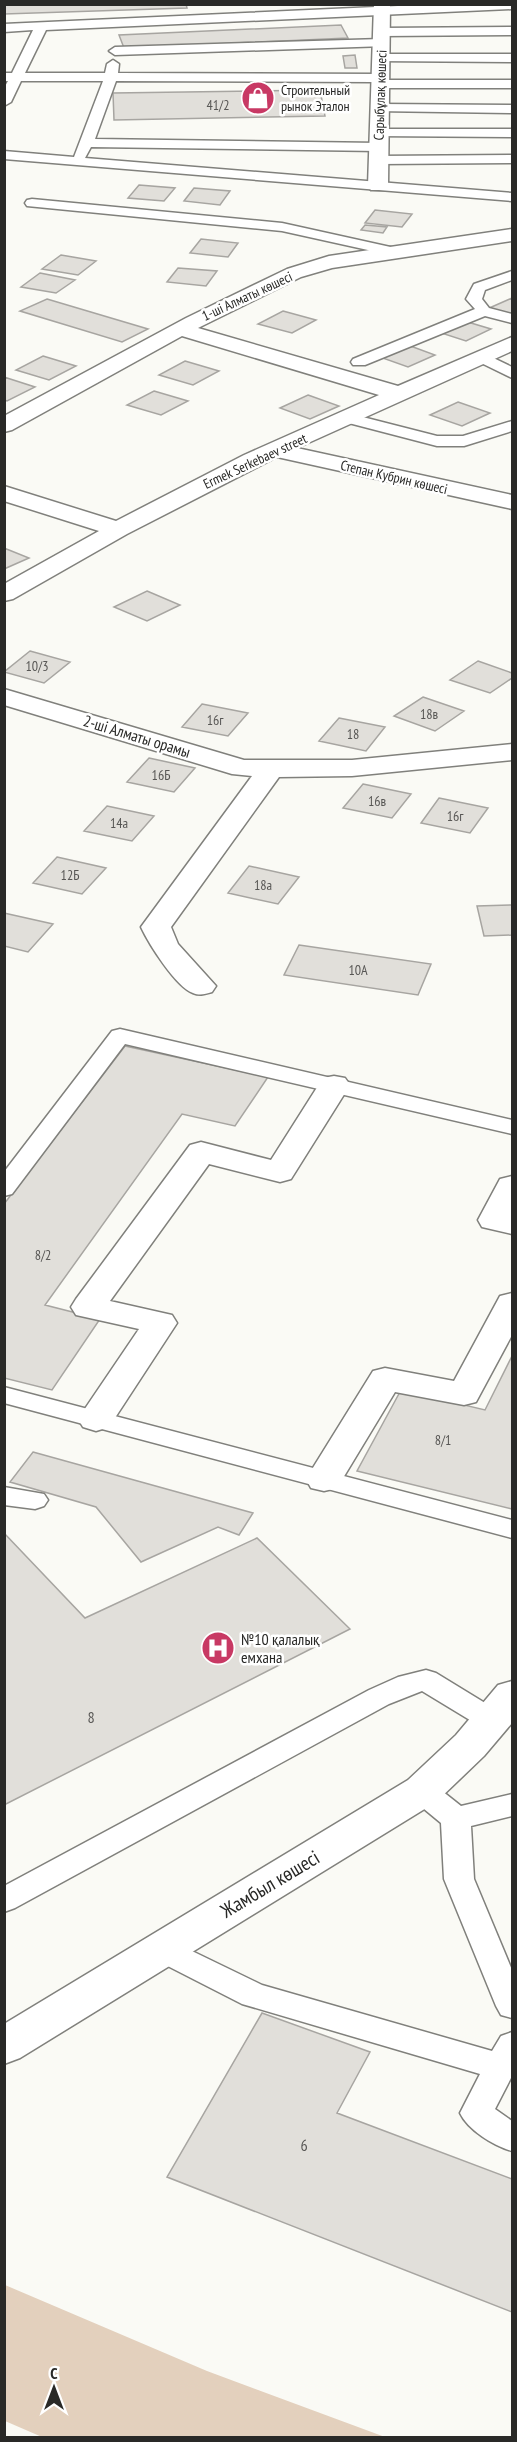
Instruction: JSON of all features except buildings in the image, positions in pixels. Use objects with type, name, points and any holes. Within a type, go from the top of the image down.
[{"type":"street","name":"Сарыбұлақ көшесі","points":[[378,186],[383,7]]},
{"type":"street","name":"1-ші Алматы көшесі","points":[[4,425],[180,329],[294,273],[329,262],[513,235]]},
{"type":"street","points":[[180,329],[401,394]]},
{"type":"street","name":"Ermek Serkebaev street","points":[[4,594],[119,529],[275,450],[513,343]]},
{"type":"street","name":"Степан Кубрин көшесі","points":[[275,450],[513,502]]},
{"type":"street","points":[[4,493],[119,529]]},
{"type":"street","name":"2-ші Алматы орамы","points":[[4,697],[242,768],[352,768],[513,752]]},
{"type":"street","points":[[201,986],[165,947],[156,927],[271,769]]},
{"type":"street","points":[[96,1419],[160,1323],[88,1307],[201,1152],[280,1172],[334,1086]]},
{"type":"street","points":[[513,1186],[494,1220],[513,1224]]},
{"type":"street","points":[[324,1479],[385,1379],[464,1394],[513,1304]]},
{"type":"street","name":"Жамбыл көшесі","points":[[4,2046],[422,1791],[464,1754],[503,1708]]},
{"type":"lane","points":[[117,37],[383,7],[513,5]]},
{"type":"lane","points":[[4,20],[190,13],[213,6]]},
{"type":"lane","points":[[4,102],[11,78],[41,27]]},
{"type":"lane","points":[[4,28],[41,27],[117,37],[382,44],[513,58]]},
{"type":"lane","points":[[382,44],[513,31]]},
{"type":"lane","points":[[76,160],[86,143],[110,79],[117,37]]},
{"type":"lane","points":[[11,78],[513,84]]},
{"type":"lane","points":[[380,108],[513,109]]},
{"type":"lane","points":[[379,147],[513,133]]},
{"type":"lane","points":[[86,143],[379,147],[513,159]]},
{"type":"lane","points":[[4,154],[513,197]]},
{"type":"lane","points":[[32,203],[282,227],[395,252]]},
{"type":"lane","points":[[513,275],[479,287],[474,299],[484,311],[513,319]]},
{"type":"lane","points":[[359,362],[484,311]]},
{"type":"lane","points":[[481,357],[513,373]]},
{"type":"lane","points":[[347,418],[437,441],[464,441],[513,426]]},
{"type":"lane","points":[[4,1189],[120,1036],[513,1127]]},
{"type":"lane","points":[[4,1395],[513,1529]]},
{"type":"lane","points":[[4,1496],[35,1500]]},
{"type":"lane","points":[[4,1899],[379,1697],[408,1684],[426,1680],[503,1708]]},
{"type":"lane","points":[[422,1791],[456,1818],[459,1879],[513,2006]]},
{"type":"lane","points":[[456,1818],[513,1805]]},
{"type":"lane","points":[[163,1949],[253,1995],[507,2056],[476,2113],[513,2138]]},
{"type":"shaded area","points":[[5,2285],[207,2371],[385,2437],[42,2437],[5,2421]]},
{"type":"place","name":"Строительный рынок Эталон","points":[[258,98]]},
{"type":"place","name":"№10 қалалық емхана","points":[[218,1648]]}]
